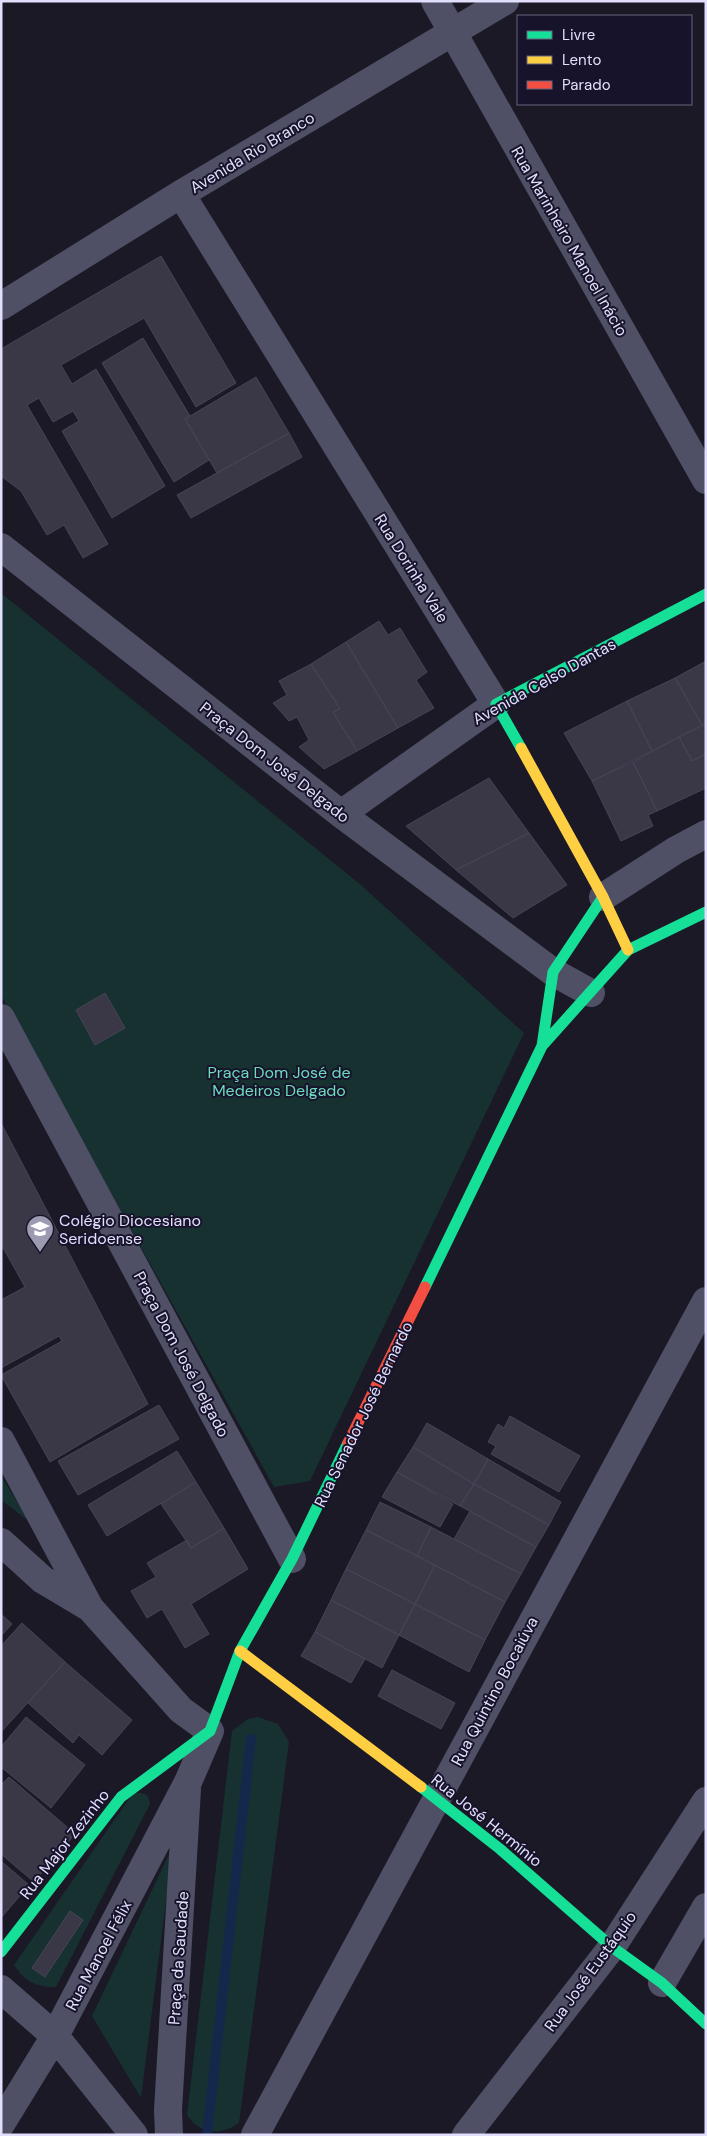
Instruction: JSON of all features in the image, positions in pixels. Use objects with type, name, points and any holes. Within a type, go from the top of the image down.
[{"type":"street","name":"Rua Marinheiro Manoel Inácio","points":[[435,1],[706,480]]},
{"type":"street","name":"Avenida Rio Branco","points":[[1,306],[181,194],[505,1]]},
{"type":"street","name":"Rua Dorinha Vale","points":[[181,194],[496,704],[603,897],[628,950]]},
{"type":"street","name":"Praça Dom José Delgado","points":[[1,547],[341,814],[553,972],[591,993]]},
{"type":"street","name":"Avenida Celso Dantas","points":[[341,814],[496,704],[706,594]]},
{"type":"street","name":"Rua Senador José Bernardo","points":[[542,1046],[553,972],[603,897],[676,850],[706,834]]},
{"type":"street","name":"Rua Senador José Bernardo","points":[[188,1782],[210,1731],[240,1651],[292,1559],[542,1046],[628,950],[706,912]]},
{"type":"street","name":"Praça Dom José Delgado","points":[[1,1018],[292,1559]]},
{"type":"street","name":"Rua Quintino Bocaiúva","points":[[255,2135],[706,1301]]},
{"type":"street","points":[[1,1441],[90,1608],[181,1710],[210,1731]]},
{"type":"street","points":[[1,1542],[43,1580],[90,1608]]},
{"type":"street","name":"Rua José Hermínio","points":[[240,1651],[436,1798],[500,1849],[612,1947],[662,1982],[706,2024]]},
{"type":"street","name":"Rua Major Zezinho","points":[[1,1952],[121,1797],[210,1731]]},
{"type":"street","name":"Rua Manoel Félix","points":[[1,2124],[55,2036],[188,1782]]},
{"type":"street","name":"Praça da Saudade","points":[[169,2135],[168,2110],[188,1782]]},
{"type":"street","name":"Rua José Eustáquio","points":[[466,2135],[612,1947],[706,1801]]},
{"type":"street","points":[[662,1982],[706,1907]]},
{"type":"street","points":[[1,1989],[55,2036],[134,2135]]},
{"type":"green space","name":"Praça Dom José de Medeiros Delgado","points":[[1,593],[361,885],[524,1033],[310,1481],[274,1487],[1,995]]},
{"type":"green space","points":[[1,1476],[30,1522],[1,1500]]},
{"type":"green space","points":[[258,1717],[278,1724],[289,1742],[239,2123],[225,2130],[211,2131],[198,2127],[187,2115],[232,1731],[248,1719]]},
{"type":"green space","points":[[133,1793],[147,1795],[150,1804],[56,1987],[37,1985],[22,1976],[14,1965]]},
{"type":"green space","points":[[173,1846],[141,2098],[92,2016]]},
{"type":"building","points":[[161,256],[236,383],[196,407],[144,318],[61,365],[72,384],[96,369],[165,486],[112,518],[62,431],[79,421],[73,411],[53,422],[39,398],[27,405],[108,544],[83,558],[64,525],[47,535],[21,491],[1,476],[1,349]]},
{"type":"building","points":[[143,338],[190,416],[185,419],[209,460],[174,482],[102,363]]},
{"type":"building","points":[[256,377],[289,433],[217,473],[185,419]]},
{"type":"building","points":[[289,433],[302,457],[191,518],[177,495]]},
{"type":"building","points":[[379,621],[388,635],[400,628],[427,672],[416,680],[434,708],[398,728],[346,642]]},
{"type":"building","points":[[346,642],[398,728],[357,751],[333,712],[340,709],[311,664]]},
{"type":"building","points":[[706,661],[706,724],[702,725],[675,678]]},
{"type":"building","points":[[311,664],[340,709],[333,712],[357,751],[324,769],[299,747],[309,740],[297,717],[289,721],[273,703],[287,695],[279,681]]},
{"type":"building","points":[[675,678],[702,725],[652,751],[627,701]]},
{"type":"building","points":[[627,701],[652,751],[592,781],[564,733]]},
{"type":"building","points":[[706,724],[706,754],[692,761],[679,737]]},
{"type":"building","points":[[679,737],[692,761],[706,754],[706,788],[657,811],[633,762]]},
{"type":"building","points":[[633,762],[657,811],[648,815],[653,826],[621,841],[592,781]]},
{"type":"building","points":[[489,778],[529,833],[456,870],[406,826]]},
{"type":"building","points":[[529,833],[567,885],[513,918],[456,870]]},
{"type":"building","points":[[105,993],[125,1028],[95,1045],[76,1010]]},
{"type":"building","name":"Colégio Diocesiano Seridoense","points":[[1,1123],[148,1404],[50,1462],[1,1375],[62,1341],[59,1336],[1,1368],[1,1300],[25,1287],[1,1244]]},
{"type":"building","points":[[159,1405],[179,1439],[78,1495],[58,1461]]},
{"type":"building","points":[[510,1416],[580,1456],[559,1492],[491,1454],[496,1446],[488,1442],[498,1424],[504,1428]]},
{"type":"building","points":[[427,1423],[488,1459],[474,1484],[413,1447]]},
{"type":"building","points":[[413,1447],[474,1484],[460,1506],[397,1472]]},
{"type":"building","points":[[177,1451],[196,1482],[107,1536],[88,1505]]},
{"type":"building","points":[[488,1459],[561,1502],[549,1525],[474,1484]]},
{"type":"building","points":[[397,1472],[453,1504],[440,1527],[382,1497]]},
{"type":"building","points":[[196,1482],[224,1528],[191,1548],[161,1504]]},
{"type":"building","points":[[474,1484],[549,1525],[536,1547],[460,1506]]},
{"type":"building","points":[[380,1502],[431,1527],[417,1556],[366,1530]]},
{"type":"building","points":[[470,1511],[536,1547],[521,1574],[454,1539]]},
{"type":"building","points":[[431,1527],[521,1574],[505,1602],[417,1556]]},
{"type":"building","points":[[224,1528],[248,1569],[191,1604],[209,1634],[185,1648],[162,1609],[147,1618],[131,1591],[156,1577],[147,1563],[187,1540],[191,1548]]},
{"type":"building","points":[[366,1530],[435,1565],[415,1604],[346,1569]]},
{"type":"building","points":[[435,1565],[505,1602],[485,1640],[415,1604]]},
{"type":"building","points":[[346,1569],[415,1604],[399,1635],[331,1600]]},
{"type":"building","points":[[331,1600],[399,1635],[382,1668],[315,1632]]},
{"type":"building","points":[[415,1604],[485,1640],[469,1672],[399,1635]]},
{"type":"building","points":[[1,1614],[12,1624],[1,1636]]},
{"type":"building","points":[[22,1623],[65,1662],[1,1732],[1,1646]]},
{"type":"building","points":[[315,1632],[365,1659],[351,1683],[301,1656]]},
{"type":"building","points":[[65,1662],[132,1720],[102,1755],[79,1735],[73,1743],[28,1703]]},
{"type":"building","points":[[392,1670],[455,1703],[441,1729],[378,1696]]},
{"type":"building","points":[[26,1717],[85,1765],[51,1808],[1,1767],[1,1747]]},
{"type":"building","points":[[9,1777],[75,1834],[34,1882],[1,1854],[1,1785]]},
{"type":"building","points":[[1,1861],[29,1885],[1,1918]]},
{"type":"building","points":[[70,1911],[83,1920],[45,1977],[32,1968]]},
{"type":"waterway","points":[[207,2135],[251,1739]]},
{"type":"traffic: fast","points":[[521,748],[496,704],[706,594]]},
{"type":"traffic: fast","points":[[542,1046],[553,972],[603,897]]},
{"type":"traffic: fast","points":[[425,1287],[542,1046],[628,950],[706,912]]},
{"type":"traffic: fast","points":[[1,1952],[121,1797],[210,1731],[240,1651],[292,1559],[348,1443]]},
{"type":"traffic: fast","points":[[421,1787],[500,1849],[612,1947],[662,1983],[706,2024]]},
{"type":"traffic: slow","points":[[521,748],[603,897],[628,950]]},
{"type":"traffic: slow","points":[[240,1651],[421,1787]]},
{"type":"traffic: jam","points":[[348,1443],[425,1287]]},
{"type":"place","name":"Colégio Diocesiano Seridoense","points":[[40,1253]]}]
